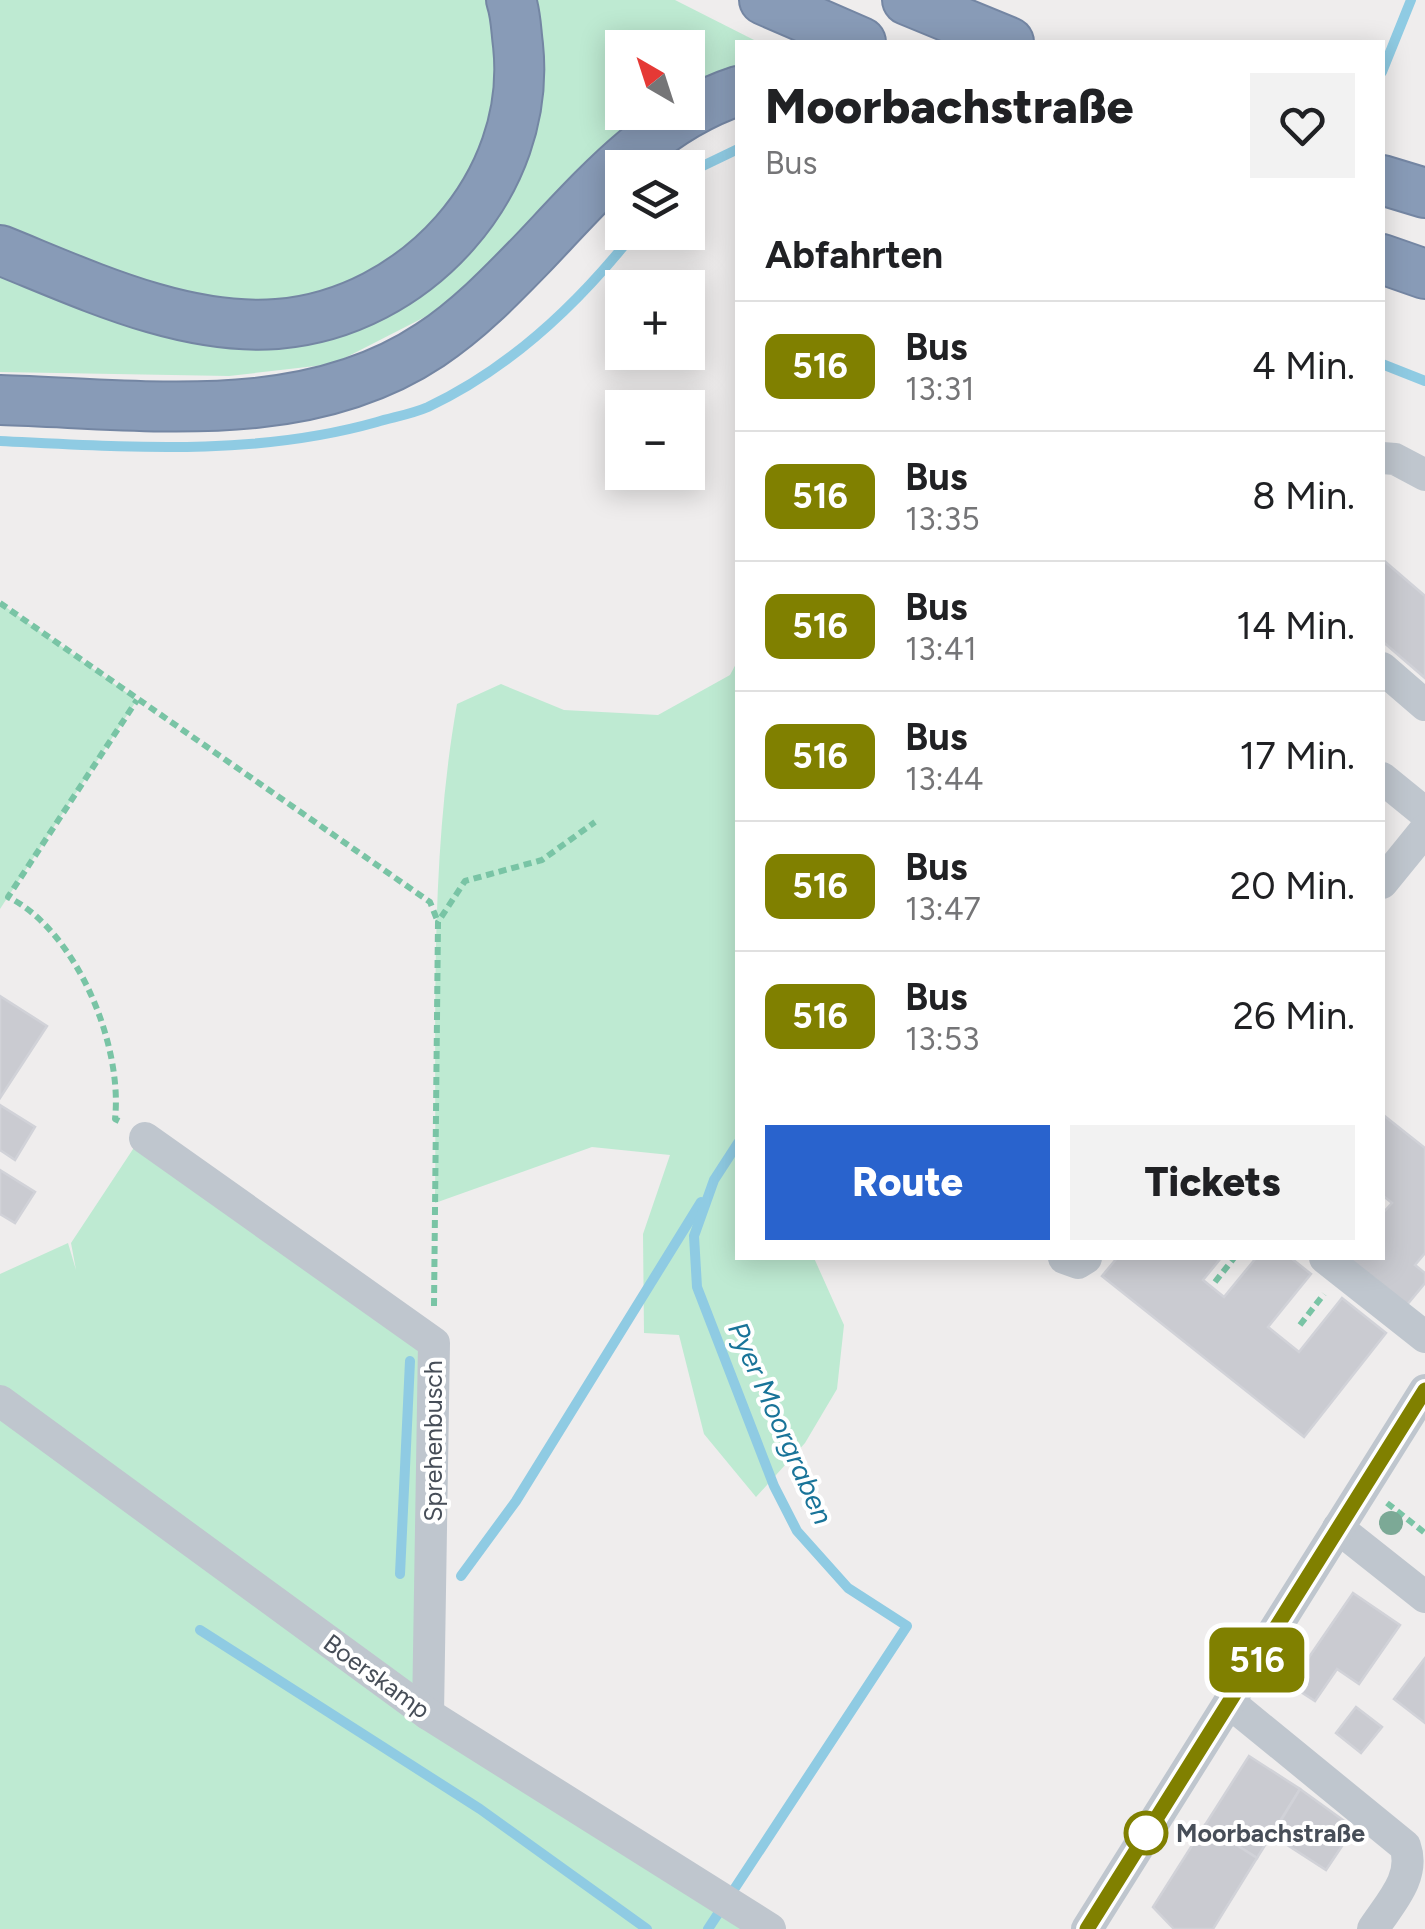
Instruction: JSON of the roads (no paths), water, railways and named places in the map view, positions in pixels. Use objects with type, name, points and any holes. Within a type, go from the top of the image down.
[{"type":"highway","points":[[0,250],[109,294],[195,318],[276,324],[342,311],[403,280],[455,236],[493,180],[515,124],[519,86],[512,0]]},
{"type":"highway","points":[[764,0],[856,40]]},
{"type":"highway","points":[[907,0],[1004,40]]},
{"type":"highway","points":[[0,400],[223,406],[296,398],[369,377],[429,346],[484,303],[608,174],[654,134],[704,102],[735,92]]},
{"type":"highway","points":[[1385,181],[1425,193]]},
{"type":"highway","points":[[1385,260],[1425,274]]},
{"type":"street","points":[[1385,458],[1395,458],[1425,475]]},
{"type":"street","points":[[1385,671],[1425,705]]},
{"type":"street","points":[[1385,780],[1425,813]]},
{"type":"street","points":[[1385,880],[1425,830]]},
{"type":"street","name":"Sprehenbusch","points":[[145,1138],[434,1342],[428,1714]]},
{"type":"street","points":[[1328,1260],[1425,1337]]},
{"type":"street","points":[[1087,1929],[1425,1390]]},
{"type":"street","name":"Boerskamp","points":[[0,1401],[428,1714],[770,1929]]},
{"type":"street","points":[[1338,1528],[1425,1597]]},
{"type":"street","points":[[1230,1703],[1405,1846],[1410,1861],[1406,1877],[1373,1929]]},
{"type":"waterway","points":[[1385,65],[1411,0]]},
{"type":"waterway","points":[[705,165],[735,150]]},
{"type":"waterway","points":[[0,441],[142,447],[237,445],[330,433],[416,412],[487,373],[542,332],[620,250]]},
{"type":"waterway","points":[[1385,365],[1425,381]]},
{"type":"waterway","name":"Pyer Moorgraben","points":[[708,1929],[907,1626],[848,1588],[797,1531],[774,1486],[697,1287],[694,1236],[714,1180],[735,1148]]},
{"type":"waterway","points":[[461,1576],[516,1501],[701,1202]]},
{"type":"waterway","points":[[400,1574],[410,1361]]},
{"type":"waterway","points":[[200,1630],[480,1809],[647,1929]]},
{"type":"place","name":"Moorbachstraße","points":[[1146,1833]]}]
